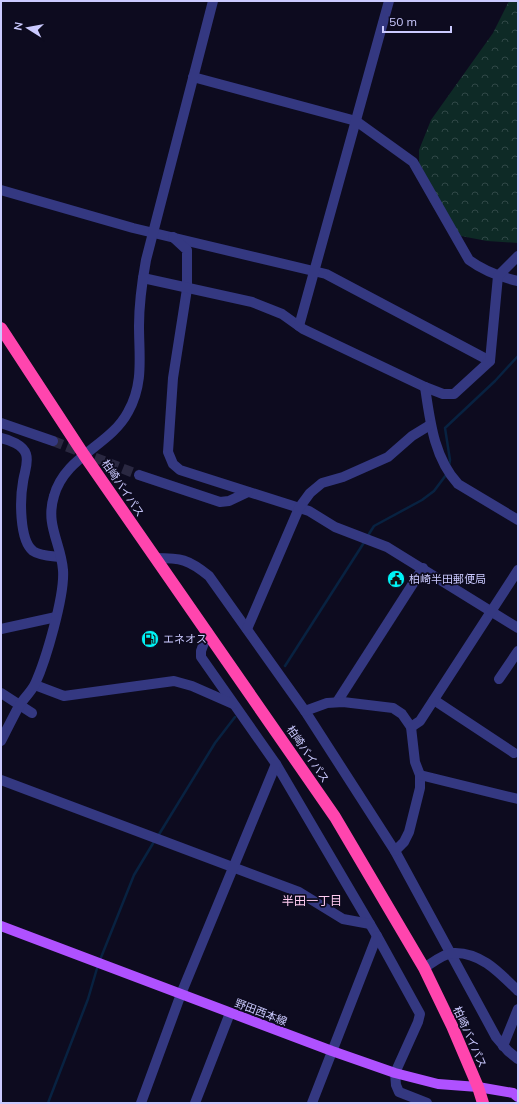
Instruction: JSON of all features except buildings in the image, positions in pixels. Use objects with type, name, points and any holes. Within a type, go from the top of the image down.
[{"type":"highway","name":"柏崎バイパス","points":[[1,328],[84,455],[335,817],[424,968],[452,1026],[478,1086],[483,1103]]},
{"type":"highway","name":"柏崎バイパス","points":[[1,339],[40,389]]},
{"type":"main road","name":"野田西本線","points":[[1,926],[230,1013],[395,1073],[438,1084],[478,1086],[513,1093],[518,1097]]},
{"type":"street","points":[[1,741],[20,705],[35,685],[56,617],[63,569],[51,521],[53,497],[65,472],[120,423],[134,402],[140,369],[140,293],[153,232],[213,1]]},
{"type":"street","points":[[299,326],[389,1]]},
{"type":"street","points":[[193,77],[356,121],[413,162],[469,260],[478,267],[498,276],[518,282]]},
{"type":"street","points":[[1,190],[153,232],[302,270],[315,270],[326,274],[490,360]]},
{"type":"street","points":[[173,237],[187,250],[186,288],[173,378],[168,452],[173,464],[180,470],[309,511],[335,527],[387,547],[492,610],[518,628]]},
{"type":"street","points":[[143,278],[252,302],[282,314],[299,326],[426,387],[443,394],[454,394],[490,360],[498,276],[518,256]]},
{"type":"street","points":[[426,387],[430,425],[450,475],[458,484],[518,520]]},
{"type":"street","points":[[1,423],[53,441]]},
{"type":"street","points":[[247,629],[298,508],[310,493],[322,483],[342,477],[388,457],[412,436],[430,425]]},
{"type":"street","points":[[1,438],[19,445],[26,454],[27,467],[23,481],[20,504],[27,540],[32,550],[41,555],[60,557]]},
{"type":"street","points":[[139,475],[220,502],[229,502],[248,492]]},
{"type":"street","points":[[155,558],[175,558],[193,562],[209,576],[305,711],[395,851],[496,1037],[503,1046],[518,1059]]},
{"type":"street","points":[[337,702],[424,568]]},
{"type":"street","points":[[411,727],[420,721],[518,570]]},
{"type":"street","points":[[1,629],[56,617]]},
{"type":"street","points":[[208,632],[201,651],[201,658],[276,764],[377,936],[420,1014],[418,1022],[395,1073],[396,1085],[399,1092],[427,1103]]},
{"type":"street","points":[[499,679],[518,651]]},
{"type":"street","points":[[35,685],[64,696],[174,681],[192,686],[233,704]]},
{"type":"street","points":[[1,693],[32,714]]},
{"type":"street","points":[[434,700],[514,753]]},
{"type":"street","points":[[305,711],[327,703],[337,702],[393,708],[402,714],[411,727],[414,762],[420,775],[416,808],[409,832],[404,842],[395,851]]},
{"type":"street","points":[[141,1103],[181,994],[276,764]]},
{"type":"street","points":[[420,775],[518,799]]},
{"type":"street","points":[[1,780],[299,892],[343,919],[370,924]]},
{"type":"street","points":[[312,1103],[377,936]]},
{"type":"street","points":[[424,968],[451,953],[468,955],[496,968],[518,991]]},
{"type":"street","points":[[503,1046],[518,1009]]},
{"type":"street","points":[[195,1103],[230,1013]]},
{"type":"green space","points":[[509,1],[518,1],[518,243],[487,241],[461,236],[446,226],[430,202],[419,170],[419,150],[431,120],[493,33]]},
{"type":"waterway","points":[[449,466],[450,460],[445,428],[495,381],[518,356]]},
{"type":"waterway","points":[[367,537],[374,526],[422,500],[434,491],[446,475]]},
{"type":"waterway","points":[[285,666],[365,541]]},
{"type":"waterway","points":[[158,836],[215,743],[235,717]]},
{"type":"waterway","points":[[100,960],[134,875],[155,840]]},
{"type":"waterway","points":[[48,1103],[88,999],[98,965]]},
{"type":"tunnel","points":[[53,441],[139,475]]},
{"type":"place","name":"柏崎半田郵便局","points":[[396,579]]},
{"type":"place","name":"エネオス","points":[[150,639]]},
{"type":"district","name":"半田一丁目","points":[[312,900]]}]
